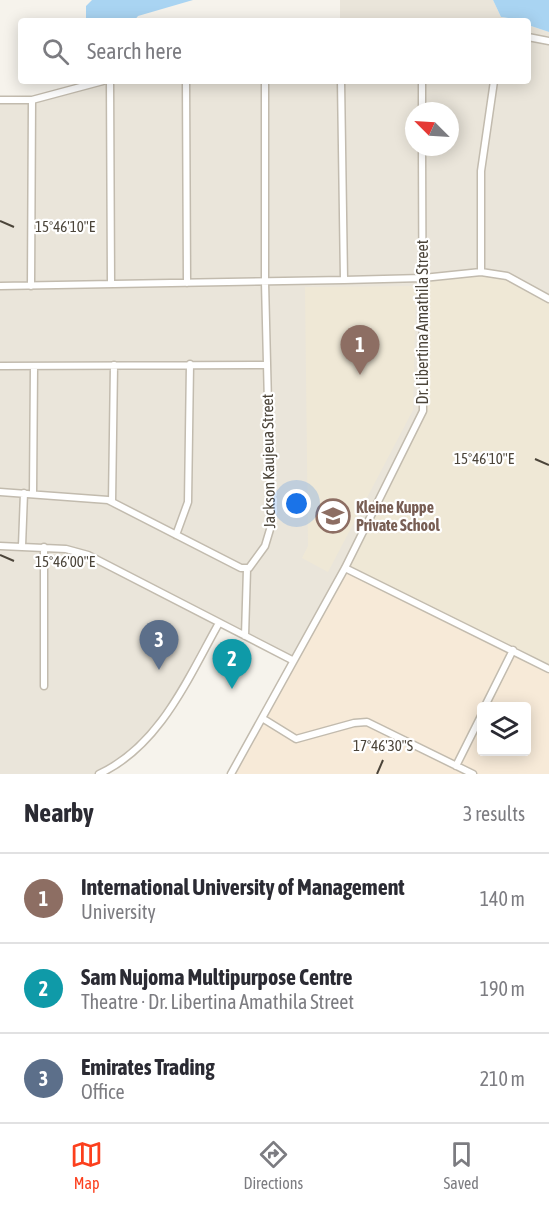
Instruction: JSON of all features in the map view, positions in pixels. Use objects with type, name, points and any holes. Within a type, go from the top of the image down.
[{"type":"street","points":[[531,37],[549,40]]},
{"type":"street","points":[[0,100],[32,100],[93,84]]},
{"type":"street","points":[[110,84],[111,284]]},
{"type":"street","points":[[186,84],[188,283]]},
{"type":"street","name":"Jackson Kaujeua Street","points":[[247,568],[256,561],[272,526],[265,282],[264,84]]},
{"type":"street","points":[[341,84],[344,280]]},
{"type":"street","points":[[422,84],[422,102]]},
{"type":"street","points":[[481,272],[481,171],[494,84]]},
{"type":"street","points":[[31,286],[32,100]]},
{"type":"street","name":"Dr. Libertina Amathila Street","points":[[231,774],[292,660],[345,568],[423,411],[422,156]]},
{"type":"street","points":[[0,286],[423,278],[481,272],[507,276],[549,299]]},
{"type":"street","points":[[176,535],[188,502],[190,364]]},
{"type":"street","points":[[112,502],[114,365]]},
{"type":"street","points":[[0,366],[267,365]]},
{"type":"street","points":[[33,494],[34,366]]},
{"type":"street","points":[[0,492],[104,499],[241,568],[247,568],[245,636]]},
{"type":"street","points":[[22,546],[24,493]]},
{"type":"street","points":[[0,546],[66,549],[88,555],[292,660]]},
{"type":"street","points":[[44,547],[44,686]]},
{"type":"street","points":[[345,568],[549,669]]},
{"type":"street","points":[[99,774],[133,753],[156,729],[219,623]]},
{"type":"street","points":[[487,702],[513,650]]},
{"type":"street","points":[[261,718],[296,739],[354,723],[367,722],[472,774]]},
{"type":"street","points":[[456,766],[477,724]]},
{"type":"shaded area","points":[[340,0],[493,0],[501,17],[504,18],[340,18]]},
{"type":"shaded area","points":[[531,26],[549,32],[549,299],[423,411],[389,483],[292,660],[219,623],[156,729],[133,752],[99,774],[0,774],[0,100],[32,100],[92,84],[531,84]]},
{"type":"shaded area","points":[[481,272],[507,276],[549,299],[549,668],[345,568],[423,411],[423,278]]},
{"type":"shaded area","points":[[416,286],[413,410],[328,572],[302,558],[308,546],[305,287]]},
{"type":"shaded area","points":[[345,568],[549,668],[549,774],[231,774]]},
{"type":"water","points":[[92,0],[193,0],[136,18],[86,18],[86,6]]},
{"type":"water","points":[[493,0],[549,0],[549,32],[531,26],[531,18],[501,17]]},
{"type":"place","name":"International University of Management","points":[[360,375]]},
{"type":"place","name":"Kleine Kuppe Private School","points":[[333,516]]},
{"type":"place","name":"Emirates Trading","points":[[159,670]]},
{"type":"place","name":"Sam Nujoma Multipurpose Centre","points":[[232,689]]}]
